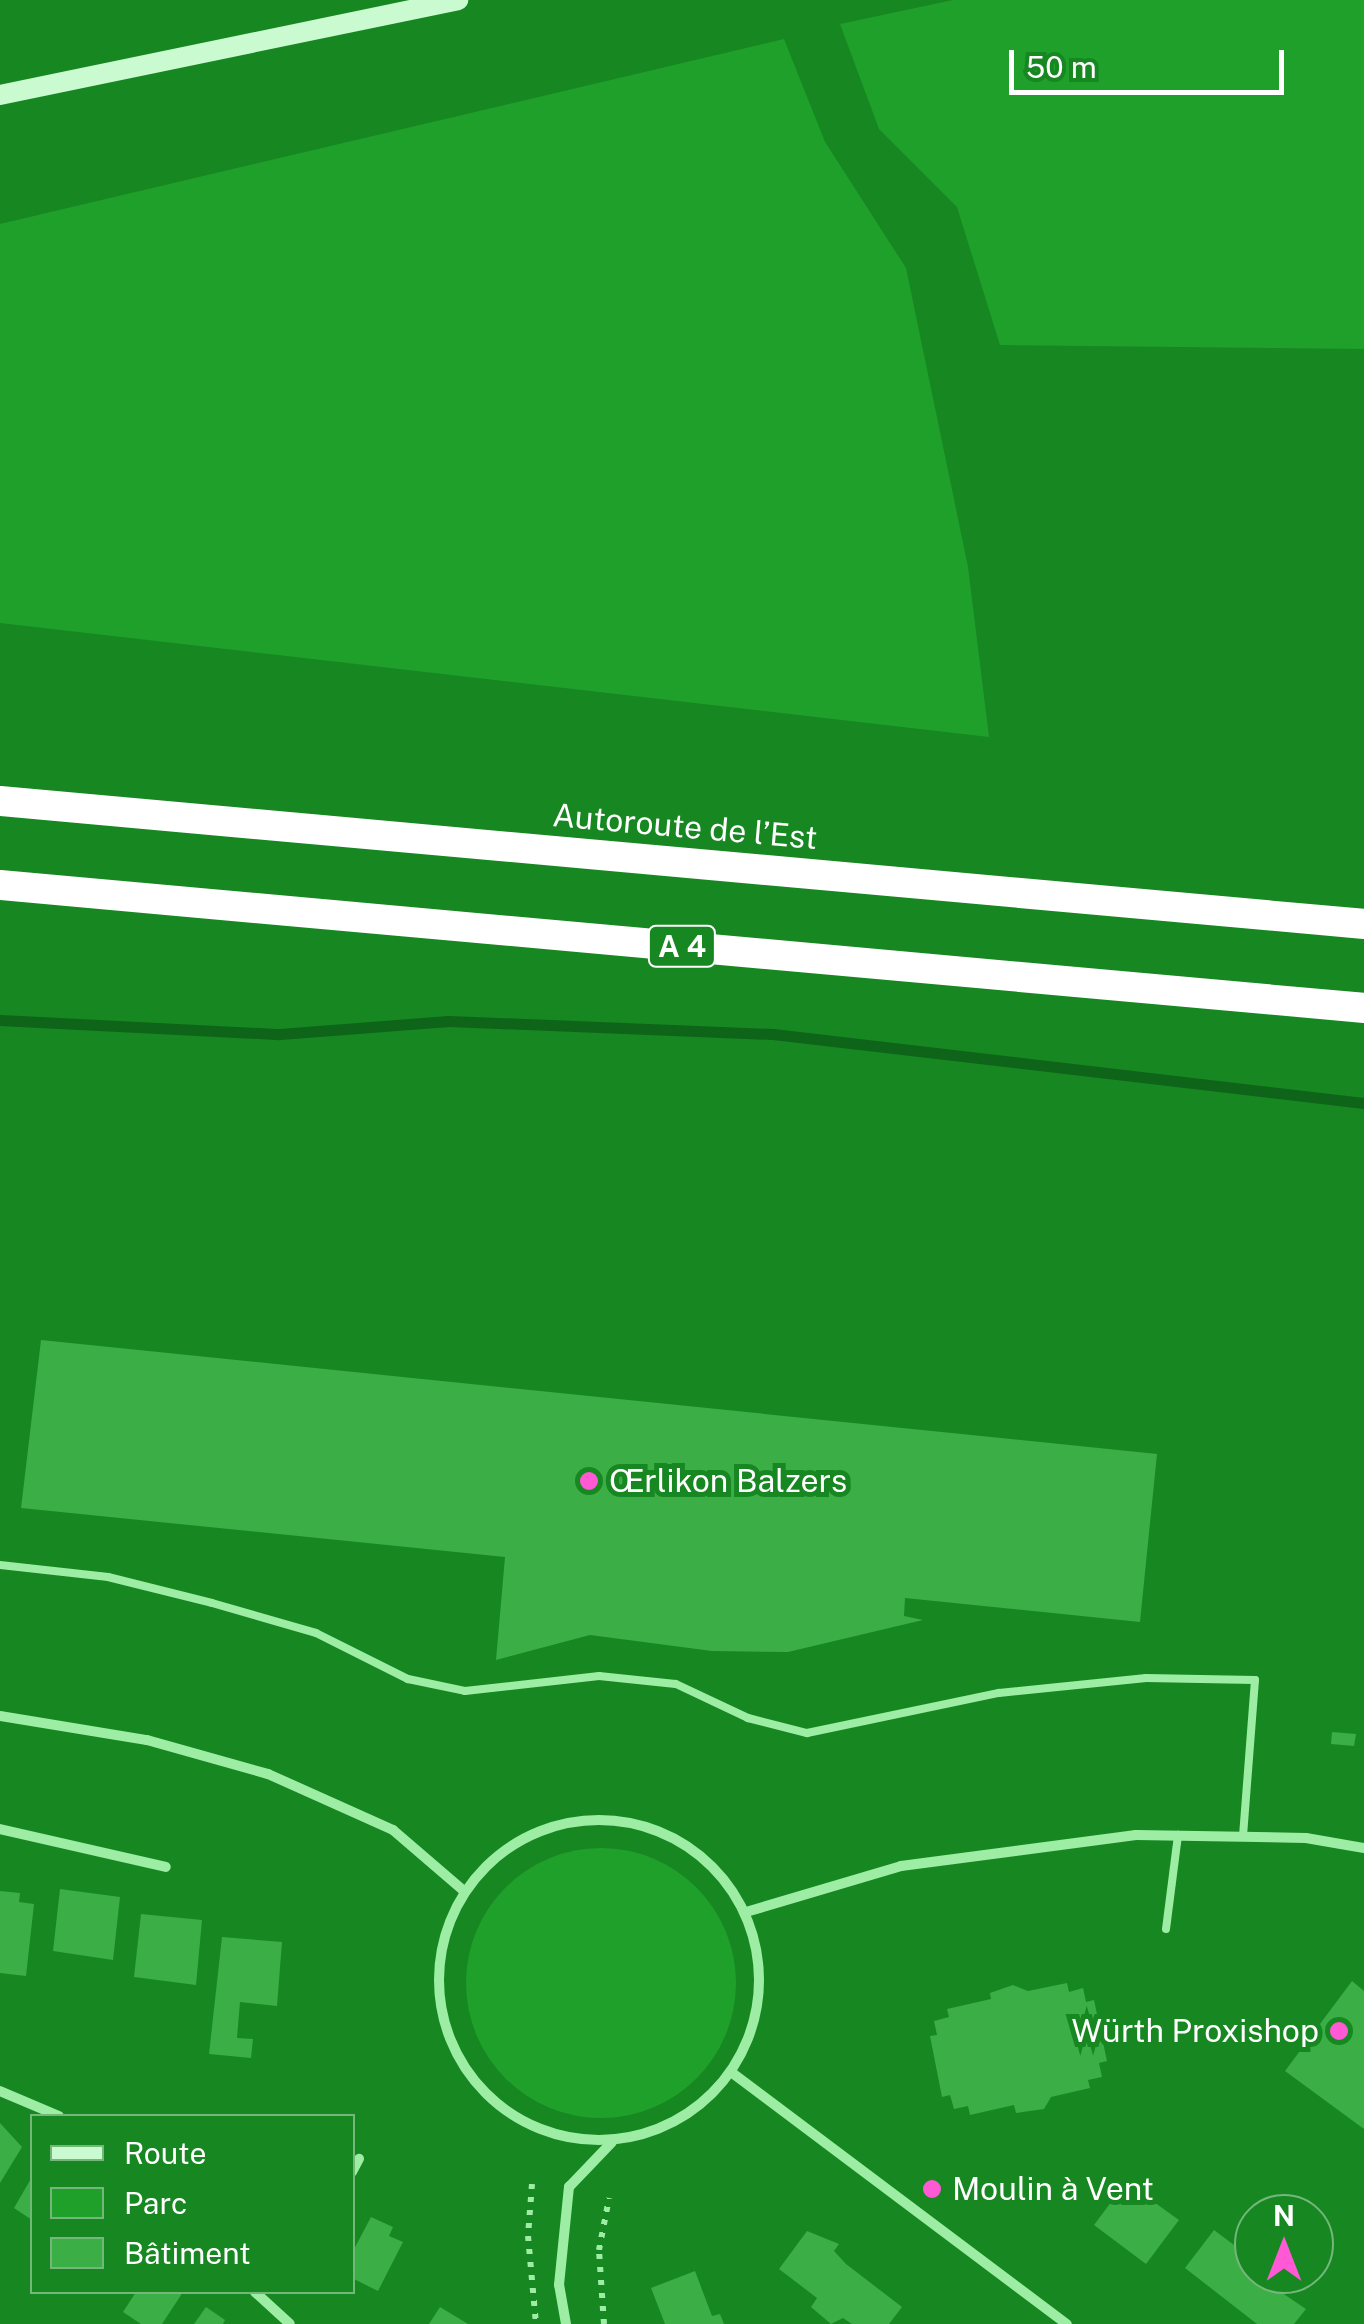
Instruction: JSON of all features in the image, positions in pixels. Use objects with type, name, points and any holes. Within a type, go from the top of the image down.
[{"type":"highway","name":"Autoroute de l’Est","points":[[0,801],[1364,924]]},
{"type":"highway","name":"A 4","points":[[0,885],[1364,1008]]},
{"type":"main road","points":[[0,96],[458,0]]},
{"type":"street","points":[[0,1716],[147,1740],[268,1774],[394,1830],[464,1891]]},
{"type":"street","points":[[586,1819],[635,1823],[680,1841],[718,1871],[746,1912],[760,1966],[757,2003],[732,2072],[686,2115],[658,2130],[612,2142],[565,2138],[516,2120],[476,2086],[449,2041],[437,1990],[442,1938],[464,1891],[511,1846],[539,1830],[586,1819]]},
{"type":"street","points":[[0,1829],[166,1867]]},
{"type":"street","points":[[746,1912],[902,1866],[1136,1834],[1242,1837],[1364,1848]]},
{"type":"street","points":[[732,2072],[1067,2324]]},
{"type":"street","points":[[0,2091],[53,2114]]},
{"type":"street","points":[[566,2324],[559,2285],[569,2187],[612,2142]]},
{"type":"street","points":[[355,2166],[359,2159]]},
{"type":"street","points":[[259,2296],[290,2324]]},
{"type":"lane","points":[[0,1565],[108,1577],[212,1603],[316,1633],[408,1679],[465,1691],[600,1676],[676,1684],[748,1718],[807,1733],[999,1693],[1146,1678],[1255,1680],[1242,1837]]},
{"type":"lane","points":[[1166,1929],[1178,1835]]},
{"type":"path","points":[[532,2184],[528,2236],[536,2324]]},
{"type":"path","points":[[604,2324],[598,2250],[609,2198]]},
{"type":"green space","points":[[953,0],[1364,0],[1364,349],[1000,345],[957,207],[879,129],[840,24]]},
{"type":"green space","points":[[784,39],[825,142],[906,268],[968,567],[989,737],[0,623],[0,224]]},
{"type":"green space","points":[[601,1848],[653,1858],[696,1888],[726,1931],[736,1983],[726,2035],[696,2078],[653,2108],[601,2118],[549,2108],[506,2078],[476,2035],[466,1983],[476,1931],[506,1888],[549,1858]]},
{"type":"building","name":"Œrlikon Balzers","points":[[41,1340],[1157,1454],[1140,1622],[905,1598],[904,1616],[923,1620],[788,1652],[712,1651],[590,1635],[496,1660],[505,1557],[21,1508]]},
{"type":"building","points":[[1332,1732],[1356,1734],[1354,1746],[1331,1744]]},
{"type":"building","points":[[60,1889],[120,1897],[113,1960],[53,1951]]},
{"type":"building","points":[[0,1891],[20,1893],[19,1902],[34,1904],[26,1976],[0,1973]]},
{"type":"building","points":[[141,1914],[202,1920],[196,1985],[134,1977]]},
{"type":"building","points":[[222,1937],[282,1942],[277,2006],[240,2002],[237,2038],[253,2039],[251,2058],[209,2054]]},
{"type":"building","name":"Würth Proxishop","points":[[1352,1981],[1364,1991],[1364,2129],[1285,2071]]},
{"type":"building","points":[[1067,1983],[1069,1992],[1083,1988],[1086,2002],[1094,2000],[1107,2061],[1099,2063],[1102,2077],[1088,2080],[1090,2088],[1051,2097],[1044,2109],[1016,2113],[1014,2105],[970,2115],[968,2106],[954,2109],[950,2095],[942,2097],[930,2036],[937,2035],[934,2021],[949,2017],[947,2009],[991,1999],[990,1993],[1013,1985],[1028,1991]]},
{"type":"building","points":[[0,2123],[22,2147],[0,2183]]},
{"type":"building","points":[[30,2180],[30,2219],[14,2208]]},
{"type":"building","points":[[1126,2182],[1179,2220],[1146,2264],[1094,2225]]},
{"type":"building","points":[[371,2217],[393,2227],[389,2236],[403,2242],[378,2291],[355,2280],[355,2247]]},
{"type":"building","points":[[1214,2230],[1234,2245],[1234,2294],[1284,2294],[1306,2309],[1294,2324],[1257,2324],[1185,2268]]},
{"type":"building","points":[[807,2231],[839,2244],[834,2251],[846,2264],[902,2307],[889,2324],[852,2324],[843,2318],[831,2324],[811,2307],[817,2298],[779,2269]]},
{"type":"building","points":[[695,2271],[712,2316],[720,2314],[724,2324],[665,2324],[651,2288]]},
{"type":"building","points":[[135,2294],[182,2294],[162,2324],[141,2324],[123,2312]]},
{"type":"building","points":[[206,2307],[225,2320],[223,2324],[194,2324]]},
{"type":"building","points":[[440,2307],[468,2324],[429,2324]]},
{"type":"waterway","points":[[0,1020],[280,1034],[449,1021],[773,1034],[1364,1103]]},
{"type":"place","name":"Œrlikon Balzers","points":[[589,1481]]},
{"type":"place","name":"Würth Proxishop","points":[[1339,2031]]},
{"type":"place","name":"Moulin à Vent","points":[[932,2189]]}]
